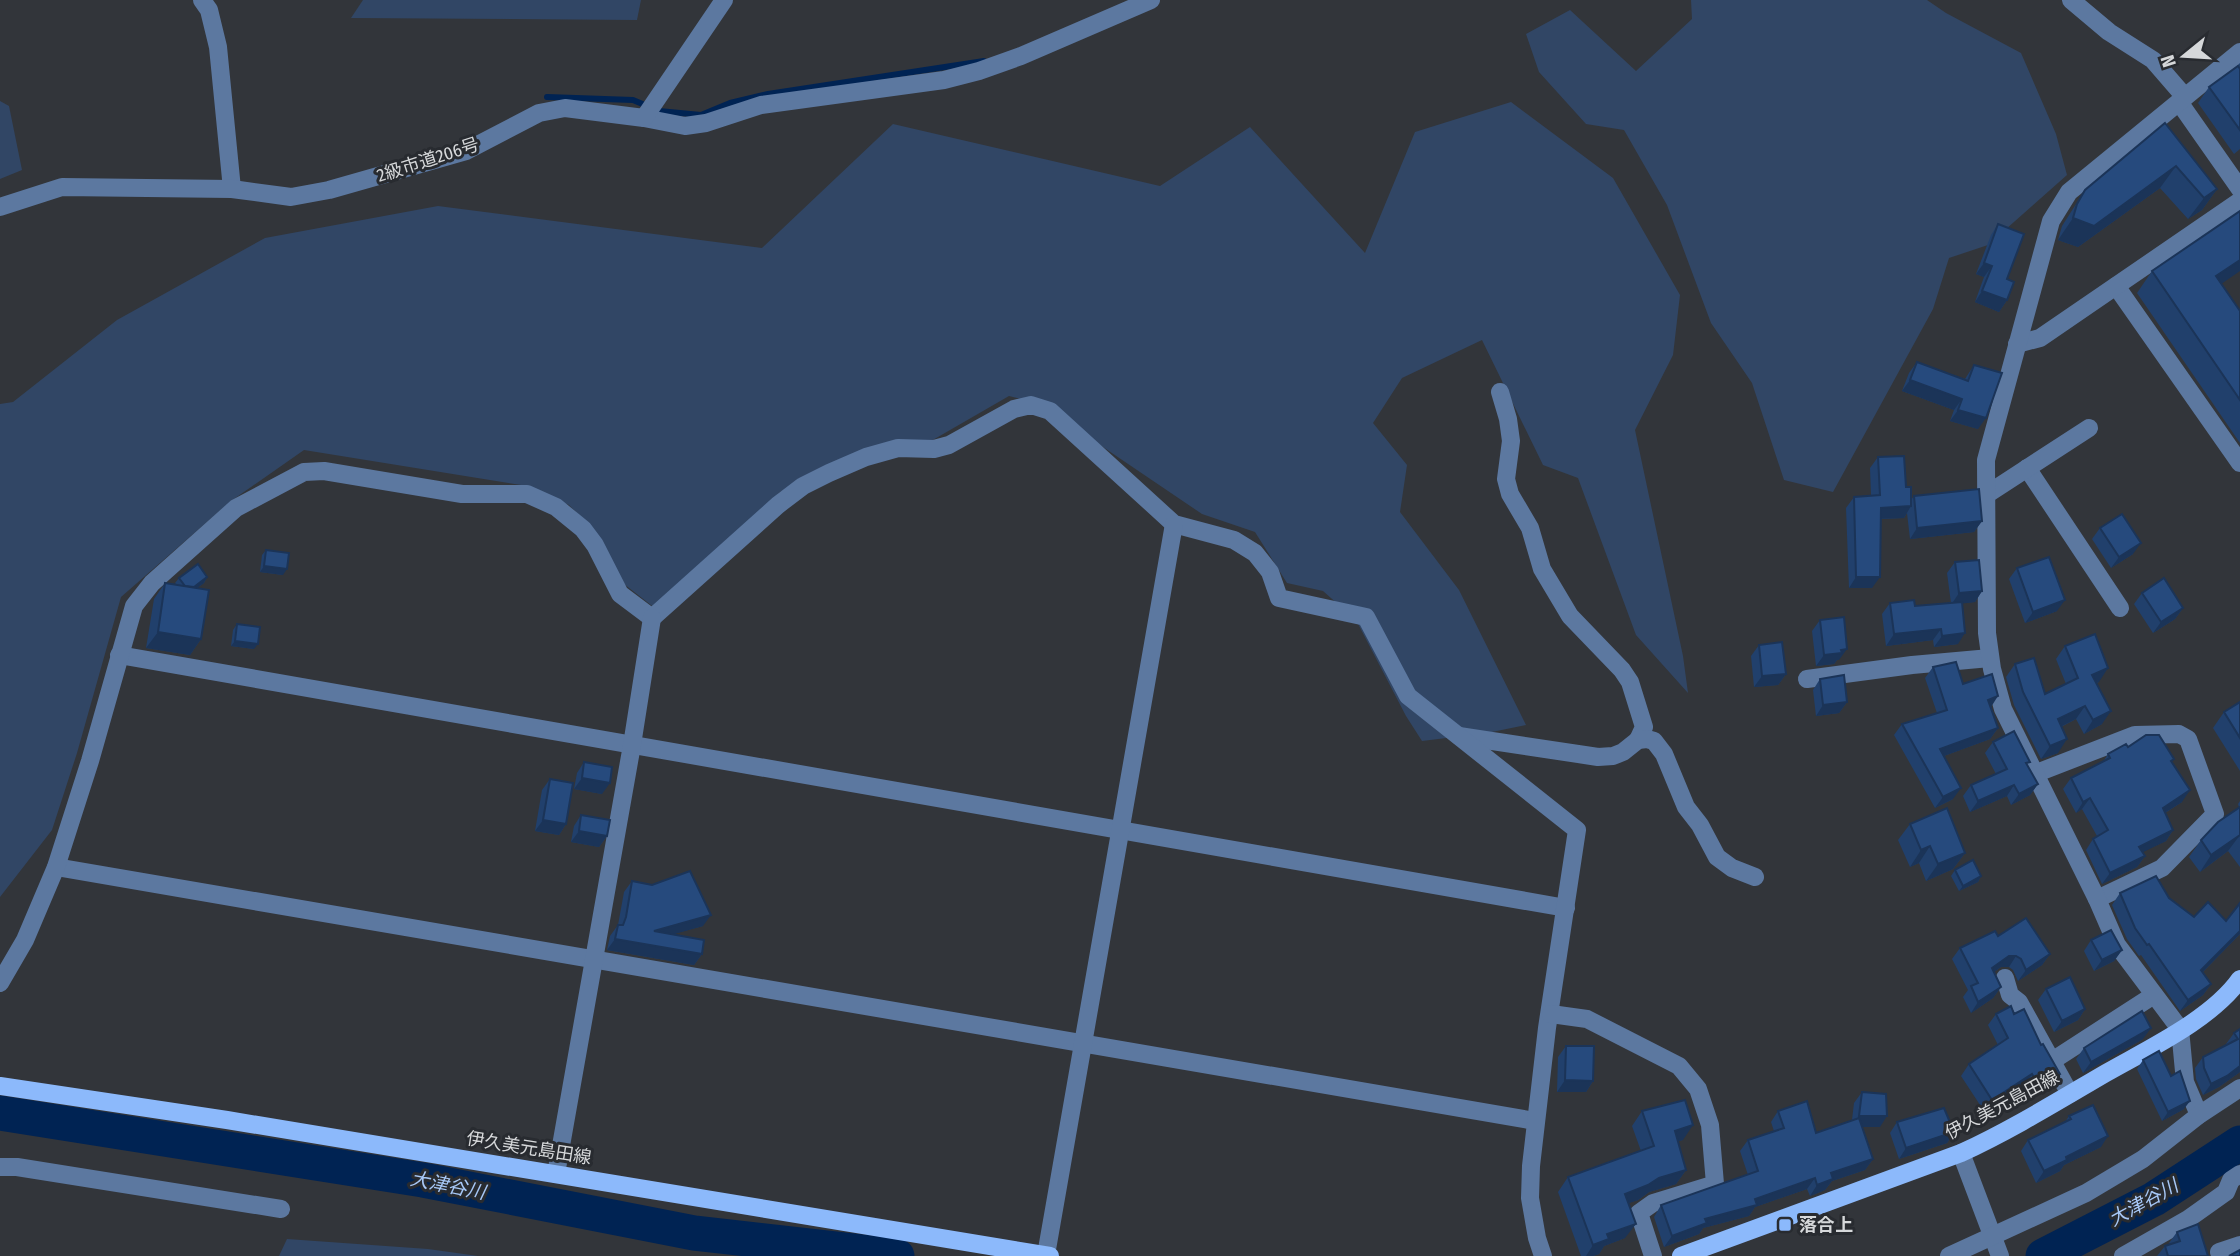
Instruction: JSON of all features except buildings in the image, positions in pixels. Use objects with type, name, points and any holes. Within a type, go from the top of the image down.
[{"type":"main road","name":"伊久美元島田線","points":[[1681,1256],[1961,1153],[2000,1135],[2211,1009],[2232,991],[2240,979]]},
{"type":"main road","name":"伊久美元島田線","points":[[0,1086],[227,1120],[1048,1256]]},
{"type":"street","points":[[202,0],[209,10],[218,47],[232,189]]},
{"type":"street","points":[[644,118],[724,0]]},
{"type":"street","name":"2級市道206号","points":[[0,207],[62,187],[232,189],[291,197],[329,190],[466,151],[540,113],[565,108],[685,126],[706,123],[761,105],[944,80],[979,71],[1152,0]]},
{"type":"street","points":[[2071,0],[2109,32],[2153,60],[2182,99],[2240,190]]},
{"type":"street","points":[[2199,1115],[2185,1082],[2180,1029],[2117,945],[2003,709],[1990,658],[1987,633],[1986,460],[2051,221],[2069,192],[2240,52]]},
{"type":"street","points":[[2017,344],[2040,338],[2240,201]]},
{"type":"street","points":[[2116,286],[2240,463]]},
{"type":"street","points":[[1458,736],[1598,757],[1623,752],[1638,740],[1644,727],[1630,682],[1622,670],[1570,616],[1542,569],[1530,528],[1510,494],[1506,479],[1511,441],[1500,392]]},
{"type":"street","points":[[556,1174],[652,618],[778,505],[803,486],[866,457],[898,448],[934,449],[949,445],[1014,409],[1031,405],[1049,411],[1174,524],[1234,540],[1255,553],[1270,572],[1279,598],[1366,617],[1408,696],[1577,830],[1535,1121],[1530,1198],[1543,1256]]},
{"type":"street","points":[[1986,495],[2089,428]]},
{"type":"street","points":[[2027,468],[2120,608]]},
{"type":"street","points":[[0,983],[25,940],[56,867],[90,761],[134,606],[152,583],[236,508],[304,472],[324,471],[461,494],[527,495],[556,507],[583,528],[595,545],[620,594],[652,618]]},
{"type":"street","points":[[1048,1256],[1174,524]]},
{"type":"street","points":[[119,655],[1566,908]]},
{"type":"street","points":[[1807,679],[1990,658]]},
{"type":"street","points":[[2034,774],[2135,735],[2179,734],[2188,739],[2215,814],[2162,869],[2097,899]]},
{"type":"street","points":[[1638,740],[1654,741],[1664,754],[1686,807],[1717,857],[1732,868],[1755,877]]},
{"type":"street","points":[[56,867],[1535,1121]]},
{"type":"street","points":[[2005,978],[2010,995],[2019,1002],[2070,1094]]},
{"type":"street","points":[[2052,1061],[2154,995]]},
{"type":"street","points":[[1551,1014],[1587,1019],[1679,1066],[1698,1089],[1710,1125],[1715,1184],[1653,1203],[1639,1213],[1653,1256]]},
{"type":"street","points":[[1949,1256],[2098,1186],[2143,1159],[2199,1115],[2240,1088]]},
{"type":"street","points":[[1961,1153],[2000,1256]]},
{"type":"street","points":[[0,1167],[17,1167],[281,1209]]},
{"type":"street","points":[[2123,1256],[2188,1219],[2226,1192],[2231,1180],[2240,1174]]},
{"type":"street","points":[[2219,1252],[2240,1245]]},
{"type":"shaded area","points":[[363,0],[641,0],[637,20],[351,18]]},
{"type":"shaded area","points":[[1691,0],[1927,0],[2021,53],[2056,134],[2067,175],[1988,245],[1949,258],[1933,309],[1833,492],[1784,480],[1752,383],[1711,323],[1667,205],[1624,130],[1586,124],[1539,72],[1526,34],[1570,10],[1636,71],[1692,19]]},
{"type":"shaded area","points":[[0,101],[9,106],[22,170],[0,179]]},
{"type":"shaded area","points":[[1511,102],[1613,178],[1680,295],[1673,355],[1635,430],[1683,656],[1688,693],[1636,635],[1578,478],[1543,465],[1482,340],[1402,378],[1373,423],[1407,465],[1400,512],[1459,590],[1526,725],[1422,741],[1356,620],[1323,591],[1287,583],[1255,532],[1202,514],[1038,403],[1009,396],[931,441],[890,442],[780,492],[656,609],[624,584],[588,524],[569,505],[521,485],[304,450],[231,501],[121,597],[77,753],[52,830],[0,897],[0,404],[13,402],[117,320],[265,238],[438,206],[762,248],[893,124],[1160,186],[1250,127],[1365,253],[1415,132]]},
{"type":"shaded area","points":[[287,1239],[428,1249],[478,1256],[279,1256]]},
{"type":"waterway","points":[[547,97],[633,100],[659,111],[701,115],[730,103],[768,94],[984,61]]},
{"type":"waterway","name":"大津谷川","points":[[0,1113],[423,1180],[694,1233],[897,1256]]},
{"type":"waterway","name":"大津谷川","points":[[2043,1256],[2154,1199],[2240,1143]]},
{"type":"place","name":"落合上","points":[[1785,1225]]}]
